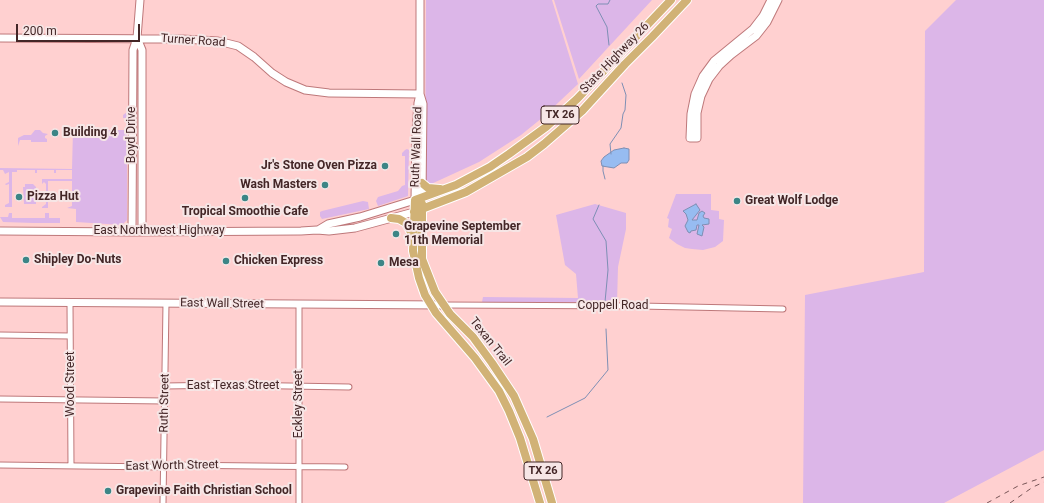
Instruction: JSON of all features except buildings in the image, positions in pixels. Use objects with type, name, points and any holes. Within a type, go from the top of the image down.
[{"type":"main road","name":"State Highway 26","points":[[418,198],[446,188],[490,167],[546,127],[576,99],[671,0]]},
{"type":"main road","name":"State Highway 26","points":[[414,212],[444,202],[466,192],[527,157],[544,144],[582,111],[687,0]]},
{"type":"main road","points":[[637,35],[645,44]]},
{"type":"main road","points":[[422,183],[428,188],[446,188]]},
{"type":"main road","name":"Texan Trail","points":[[418,198],[422,209],[422,259],[435,292],[444,306],[473,337],[514,396],[533,439],[552,503]]},
{"type":"main road","name":"Texan Trail","points":[[418,198],[414,212],[413,251],[417,273],[425,295],[436,313],[462,342],[486,373],[510,411],[540,503]]},
{"type":"main road","name":"TX 26","points":[[422,223],[428,212],[444,202]]},
{"type":"main road","points":[[391,218],[399,219],[406,223],[413,234]]},
{"type":"main road","points":[[510,411],[519,406]]},
{"type":"street","name":"Boyd Drive","points":[[132,232],[133,50],[137,38],[140,0]]},
{"type":"street","name":"Ruth Wall Road","points":[[418,198],[416,131],[420,94],[420,0]]},
{"type":"street","points":[[771,0],[763,16],[753,29],[714,61],[703,76],[695,94],[691,114],[694,138],[701,96],[709,80],[731,55],[756,36],[767,22],[778,0]]},
{"type":"street","name":"Turner Road","points":[[0,38],[182,38],[218,40],[238,46],[254,57],[272,73],[286,82],[301,88],[319,92],[420,94]]},
{"type":"street","name":"Boyd Drive","points":[[137,38],[142,50],[142,232]]},
{"type":"street","name":"Ruth Wall Road","points":[[418,198],[422,183],[423,104],[420,94]]},
{"type":"street","points":[[133,100],[142,105]]},
{"type":"street","points":[[132,109],[142,105]]},
{"type":"street","name":"East Northwest Highway","points":[[317,230],[328,224],[360,217],[418,198]]},
{"type":"street","name":"East Northwest Highway","points":[[0,231],[329,231],[355,228],[414,212]]},
{"type":"street","name":"East Wall Street","points":[[0,302],[444,306]]},
{"type":"street","name":"Wood Street","points":[[70,303],[71,466]]},
{"type":"street","name":"Ruth Street","points":[[163,503],[166,303]]},
{"type":"street","name":"Eckley Street","points":[[299,305],[299,503]]},
{"type":"street","name":"Coppell Road","points":[[444,306],[639,306],[782,309]]},
{"type":"street","points":[[0,335],[70,336]]},
{"type":"street","name":"East Texas Street","points":[[165,386],[349,387]]},
{"type":"street","points":[[0,399],[165,400]]},
{"type":"street","name":"East Worth Street","points":[[0,464],[159,467],[175,465],[345,467]]},
{"type":"shaded area","points":[[426,0],[552,0],[578,84],[542,118],[521,135],[479,162],[429,185],[425,179]]},
{"type":"shaded area","points":[[554,0],[652,0],[579,79]]},
{"type":"shaded area","points":[[956,0],[1044,0],[1044,450],[944,503],[803,503],[805,295],[924,272],[925,31]]},
{"type":"shaded area","points":[[127,112],[127,220],[122,225],[76,222],[76,209],[67,208],[72,206],[72,181],[48,181],[48,208],[42,208],[46,204],[46,184],[44,182],[42,184],[42,179],[72,179],[72,170],[56,170],[56,173],[54,173],[54,170],[37,170],[37,173],[35,173],[35,170],[17,170],[17,172],[12,172],[12,207],[5,207],[5,205],[9,203],[9,184],[5,184],[9,182],[9,172],[5,174],[3,170],[0,170],[0,168],[72,169],[73,130],[126,130],[126,118],[123,118],[123,115]]},
{"type":"shaded area","points":[[35,130],[40,130],[43,133],[48,134],[45,136],[47,142],[20,140],[18,146],[18,138],[24,135],[31,135]]},
{"type":"shaded area","points":[[407,149],[409,150],[408,196],[378,206],[376,201],[378,197],[398,191],[405,185],[405,156],[402,156],[402,153]]},
{"type":"shaded area","points":[[25,184],[33,184],[36,187],[36,204],[24,204],[23,187],[25,187]]},
{"type":"shaded area","points":[[676,194],[711,194],[711,210],[719,211],[719,219],[724,220],[723,241],[715,247],[703,250],[685,248],[669,238],[672,229],[668,227],[669,219],[667,218]]},
{"type":"shaded area","points":[[363,201],[368,202],[369,209],[322,219],[320,216],[320,212],[322,211]]},
{"type":"shaded area","points":[[595,204],[626,213],[626,229],[618,267],[617,303],[482,302],[483,297],[578,298],[576,274],[565,265],[556,215]]},
{"type":"shaded area","points":[[9,213],[12,213],[12,218],[34,218],[34,223],[3,222],[0,217],[8,217]]},
{"type":"shaded area","points":[[45,213],[49,213],[49,218],[60,218],[60,223],[34,223],[34,218],[45,218]]},
{"type":"water","points":[[624,148],[629,149],[629,160],[627,163],[621,163],[614,168],[602,166],[601,161],[604,157],[614,150]]},
{"type":"water","points":[[696,204],[700,210],[692,220],[697,220],[699,213],[702,211],[705,213],[703,216],[704,218],[709,219],[709,224],[702,225],[704,227],[702,236],[697,234],[699,225],[697,225],[696,230],[691,231],[690,233],[685,226],[688,220],[683,211]]},
{"type":"waterway","points":[[609,45],[607,27],[596,6],[598,4],[608,4],[610,0]]},
{"type":"waterway","points":[[611,154],[610,144],[621,128],[625,110],[626,95],[622,83]]},
{"type":"waterway","points":[[603,166],[605,179]]},
{"type":"waterway","points":[[599,205],[593,219],[606,241],[608,270],[605,302]]},
{"type":"waterway","points":[[547,417],[585,398],[608,370],[606,329]]},
{"type":"railway","points":[[987,503],[1018,486],[1044,477]]},
{"type":"railway","points":[[1010,503],[1033,487],[1044,482]]},
{"type":"place","name":"Building 4","points":[[55,133]]},
{"type":"place","name":"Jr's Stone Oven Pizza","points":[[385,166]]},
{"type":"place","name":"Wash Masters","points":[[325,185]]},
{"type":"place","name":"Pizza Hut","points":[[19,197]]},
{"type":"place","name":"Tropical Smoothie Cafe","points":[[245,198]]},
{"type":"place","name":"Great Wolf Lodge","points":[[737,201]]},
{"type":"place","name":"Grapevine September 11th Memorial","points":[[396,234]]},
{"type":"place","name":"Shipley Do-Nuts","points":[[26,260]]},
{"type":"place","name":"Chicken Express","points":[[226,261]]},
{"type":"place","name":"Mesa","points":[[381,263]]},
{"type":"place","name":"Grapevine Faith Christian School","points":[[108,491]]}]
